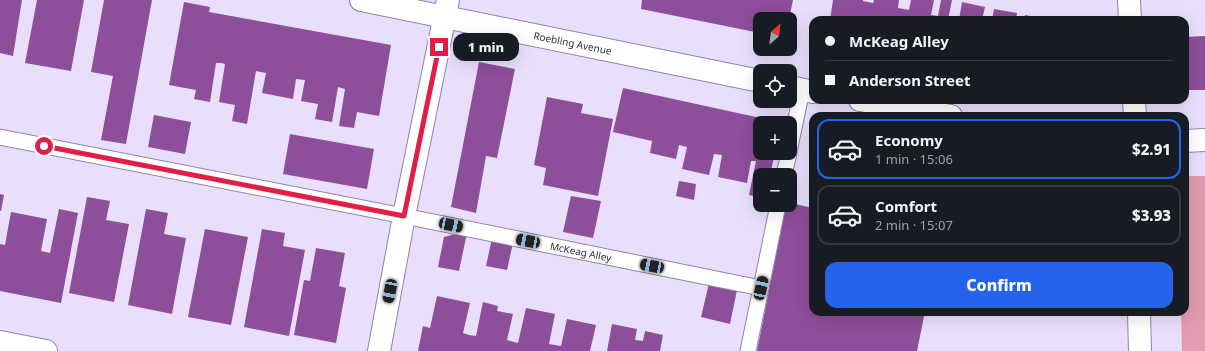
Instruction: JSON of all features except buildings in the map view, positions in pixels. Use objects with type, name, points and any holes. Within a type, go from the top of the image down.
[{"type":"street","name":"Roebling Avenue","points":[[361,0],[447,8],[753,79]]},
{"type":"street","points":[[1129,0],[1130,16]]},
{"type":"street","points":[[379,351],[404,216],[447,8]]},
{"type":"street","points":[[883,104],[928,112]]},
{"type":"street","points":[[1189,140],[1205,140]]},
{"type":"street","points":[[1139,316],[1140,351]]},
{"type":"street","points":[[0,342],[46,351]]},
{"type":"lane","points":[[796,116],[802,90]]},
{"type":"lane","name":"McKeag Alley","points":[[0,137],[761,288]]},
{"type":"lane","points":[[748,351],[777,212]]},
{"type":"shaded area","points":[[1189,176],[1205,176],[1205,351],[1182,351],[1181,316],[1189,316]]},
{"type":"route","points":[[44,146],[404,216],[439,47]]}]
